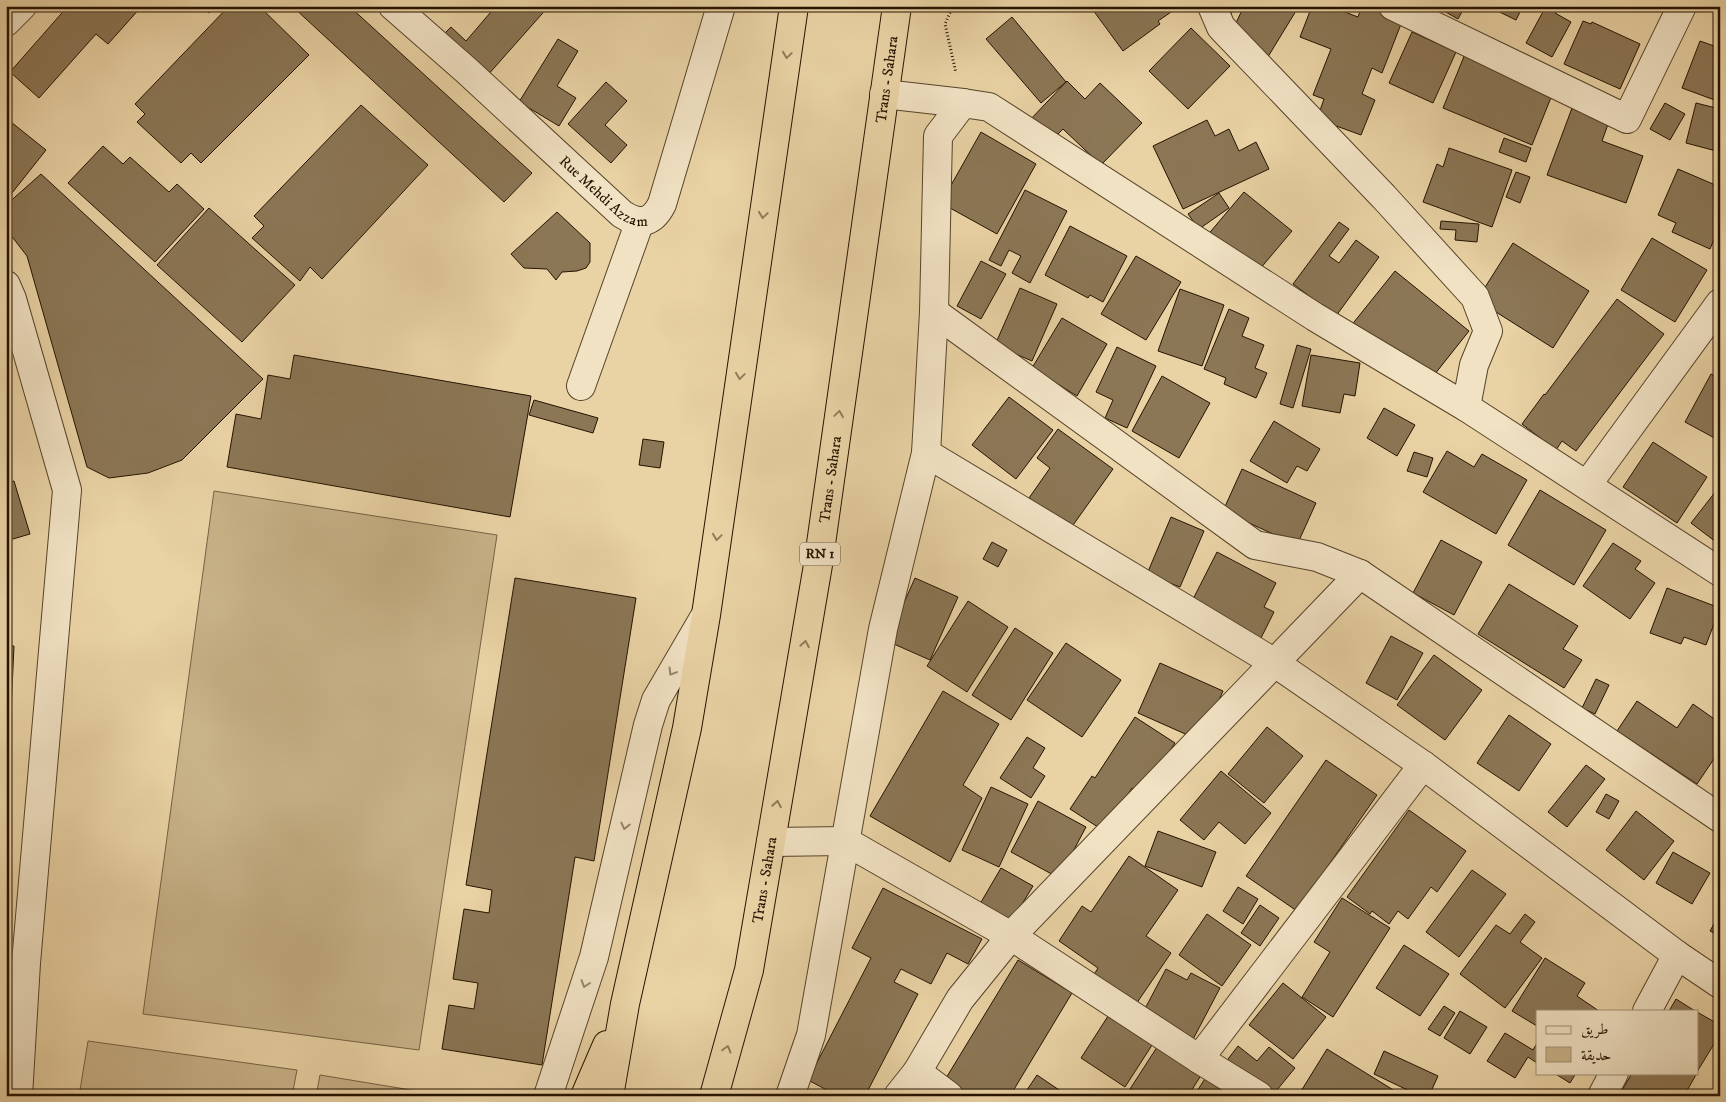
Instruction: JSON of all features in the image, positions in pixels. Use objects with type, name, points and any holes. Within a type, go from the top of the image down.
[{"type":"highway","points":[[609,1096],[625,1004],[687,728],[706,615],[794,6]]},
{"type":"highway","name":"Trans - Sahara","points":[[714,1096],[749,970],[818,565],[897,6]]},
{"type":"highway","points":[[585,1096],[625,1004]]},
{"type":"street","points":[[6,22],[22,6]]},
{"type":"street","name":"Rue Mehdi Azzam","points":[[393,6],[466,70],[622,214],[640,222],[657,214],[662,204],[720,6]]},
{"type":"street","points":[[1212,6],[1221,27],[1384,197],[1475,297],[1488,331],[1474,364],[1466,407]]},
{"type":"street","points":[[1393,6],[1627,119],[1682,6]]},
{"type":"street","points":[[884,94],[988,107],[1315,317],[1466,407],[1720,572]]},
{"type":"street","points":[[790,1096],[811,1035],[883,628],[926,453],[934,312],[938,136],[963,103]]},
{"type":"street","points":[[581,386],[640,222]]},
{"type":"street","points":[[6,285],[12,299],[67,490],[26,963],[18,1096]]},
{"type":"street","points":[[934,312],[1255,545],[1317,557],[1360,574],[1720,818]]},
{"type":"street","points":[[1587,485],[1717,314]]},
{"type":"street","points":[[926,453],[1274,663],[1423,765],[1676,955],[1720,984]]},
{"type":"street","points":[[898,1096],[917,1072],[960,999],[1011,936],[1360,574]]},
{"type":"street","points":[[548,1096],[594,957],[648,725],[656,700],[706,615]]},
{"type":"street","points":[[1199,1059],[1423,765]]},
{"type":"street","points":[[771,842],[845,841],[1011,936],[1259,1096]]},
{"type":"street","points":[[1648,1010],[1676,955]]},
{"type":"street","points":[[917,1072],[949,1096]]},
{"type":"street","points":[[1602,1096],[1613,1074]]},
{"type":"path","points":[[952,6],[945,24],[963,103]]},
{"type":"green space","points":[[214,491],[497,535],[419,1050],[143,1014]]},
{"type":"green space","points":[[88,1041],[297,1070],[292,1096],[79,1096]]},
{"type":"green space","points":[[320,1075],[417,1091],[416,1096],[316,1096]]},
{"type":"building","points":[[68,6],[142,6],[108,44],[96,34],[39,98],[10,72]]},
{"type":"building","points":[[201,6],[215,6],[209,13]]},
{"type":"building","points":[[229,6],[259,6],[309,55],[201,163],[191,153],[181,163],[137,122],[145,114],[135,104]]},
{"type":"building","points":[[292,6],[349,6],[532,173],[504,202]]},
{"type":"building","points":[[496,6],[549,6],[487,76],[441,37],[451,27],[466,41]]},
{"type":"building","points":[[1090,6],[1175,6],[1177,8],[1158,21],[1160,24],[1123,51]]},
{"type":"building","points":[[1218,6],[1235,6],[1231,14],[1217,8]]},
{"type":"building","points":[[1244,6],[1299,6],[1266,60],[1236,23]]},
{"type":"building","points":[[1312,6],[1329,6],[1358,17],[1362,6],[1368,6],[1403,19],[1382,73],[1372,68],[1362,94],[1375,100],[1361,135],[1317,119],[1324,99],[1313,95],[1331,49],[1300,37]]},
{"type":"building","points":[[1435,6],[1465,6],[1458,19]]},
{"type":"building","points":[[1487,6],[1523,6],[1516,20]]},
{"type":"building","points":[[1541,6],[1558,6],[1555,13],[1571,22],[1552,57],[1526,43],[1545,8]]},
{"type":"building","points":[[1012,17],[1066,82],[1041,103],[986,39]]},
{"type":"building","points":[[1583,21],[1591,24],[1592,22],[1640,44],[1620,89],[1564,64]]},
{"type":"building","points":[[1191,28],[1230,66],[1188,109],[1149,71]]},
{"type":"building","points":[[1412,32],[1456,52],[1433,103],[1389,83]]},
{"type":"building","points":[[558,39],[578,51],[557,86],[576,98],[559,126],[519,102]]},
{"type":"building","points":[[1700,41],[1720,48],[1720,102],[1682,88]]},
{"type":"building","points":[[1465,54],[1554,90],[1532,145],[1443,108]]},
{"type":"building","points":[[1067,81],[1085,99],[1100,83],[1142,123],[1101,165],[1063,129],[1049,143],[1028,122]]},
{"type":"building","points":[[606,82],[627,101],[605,125],[627,145],[611,163],[568,124]]},
{"type":"building","points":[[1575,100],[1612,113],[1602,141],[1643,156],[1626,203],[1547,175]]},
{"type":"building","points":[[1665,103],[1685,114],[1670,140],[1650,129]]},
{"type":"building","points":[[1696,103],[1720,109],[1720,152],[1686,143]]},
{"type":"building","points":[[361,105],[428,165],[322,279],[310,267],[300,281],[252,238],[264,226],[254,216]]},
{"type":"building","points":[[6,118],[46,150],[12,193],[6,189]]},
{"type":"building","points":[[1207,120],[1215,136],[1229,129],[1239,151],[1256,142],[1269,169],[1183,209],[1153,146]]},
{"type":"building","points":[[981,132],[1036,164],[997,234],[941,203]]},
{"type":"building","points":[[1504,138],[1531,148],[1526,162],[1499,152]]},
{"type":"building","points":[[103,146],[123,164],[130,157],[169,192],[177,184],[204,209],[155,262],[68,183]]},
{"type":"building","points":[[1449,148],[1512,170],[1492,227],[1423,202],[1437,164],[1443,167]]},
{"type":"building","points":[[1678,169],[1720,187],[1720,226],[1710,249],[1672,232],[1676,223],[1658,215]]},
{"type":"building","points":[[1516,172],[1530,177],[1520,203],[1506,197]]},
{"type":"building","points":[[41,174],[263,379],[182,460],[148,473],[109,478],[87,467],[27,256],[6,229],[6,205]]},
{"type":"building","points":[[1025,190],[1067,211],[1030,283],[1012,273],[1021,256],[1009,250],[1001,266],[989,260]]},
{"type":"building","points":[[1244,192],[1292,231],[1254,276],[1206,237]]},
{"type":"building","points":[[1219,193],[1229,208],[1199,229],[1188,214]]},
{"type":"building","points":[[209,208],[295,285],[242,342],[157,265]]},
{"type":"building","points":[[557,212],[590,243],[590,262],[586,268],[562,272],[556,280],[547,269],[524,268],[511,254]]},
{"type":"building","points":[[1441,221],[1479,224],[1477,242],[1455,240],[1456,230],[1440,229]]},
{"type":"building","points":[[1339,222],[1349,229],[1329,256],[1339,263],[1356,240],[1379,257],[1336,316],[1293,284]]},
{"type":"building","points":[[1070,226],[1127,256],[1103,302],[1090,295],[1088,298],[1045,275]]},
{"type":"building","points":[[1652,238],[1707,270],[1675,322],[1621,290]]},
{"type":"building","points":[[1513,243],[1589,291],[1553,348],[1477,300]]},
{"type":"building","points":[[1136,256],[1181,282],[1146,340],[1101,314]]},
{"type":"building","points":[[981,261],[1006,274],[981,319],[957,306]]},
{"type":"building","points":[[1395,271],[1469,331],[1423,389],[1346,332]]},
{"type":"building","points":[[1020,288],[1057,304],[1032,361],[995,345]]},
{"type":"building","points":[[1180,289],[1224,305],[1202,366],[1158,351]]},
{"type":"building","points":[[1617,299],[1664,334],[1576,451],[1562,441],[1556,450],[1522,424]]},
{"type":"building","points":[[1229,309],[1249,318],[1242,336],[1264,345],[1255,368],[1267,373],[1256,398],[1224,384],[1226,378],[1204,369]]},
{"type":"building","points":[[1062,318],[1107,344],[1077,396],[1032,368]]},
{"type":"building","points":[[1297,345],[1311,349],[1293,408],[1280,404]]},
{"type":"building","points":[[1117,347],[1156,366],[1127,428],[1105,418],[1113,400],[1096,392]]},
{"type":"building","points":[[294,355],[531,396],[510,517],[227,467],[236,414],[261,419],[268,375],[290,379]]},
{"type":"building","points":[[1311,355],[1360,363],[1355,396],[1344,394],[1340,413],[1302,406]]},
{"type":"building","points":[[1711,374],[1720,378],[1720,441],[1685,422]]},
{"type":"building","points":[[1162,376],[1210,403],[1179,458],[1132,431]]},
{"type":"building","points":[[1009,397],[1053,430],[1016,479],[972,445]]},
{"type":"building","points":[[534,400],[598,418],[593,433],[529,415]]},
{"type":"building","points":[[1384,408],[1415,425],[1397,456],[1367,438]]},
{"type":"building","points":[[1274,421],[1320,449],[1307,471],[1297,466],[1287,483],[1250,461]]},
{"type":"building","points":[[1058,429],[1113,469],[1071,528],[1029,498],[1050,468],[1037,458]]},
{"type":"building","points":[[643,439],[664,442],[660,468],[639,465]]},
{"type":"building","points":[[1653,442],[1707,477],[1677,523],[1623,487]]},
{"type":"building","points":[[1447,451],[1474,467],[1482,454],[1527,480],[1496,534],[1423,492]]},
{"type":"building","points":[[1414,452],[1433,458],[1427,477],[1407,471]]},
{"type":"building","points":[[1242,469],[1316,503],[1297,545],[1223,511]]},
{"type":"building","points":[[14,481],[30,534],[6,541],[6,483]]},
{"type":"building","points":[[1720,486],[1720,545],[1691,523]]},
{"type":"building","points":[[1540,490],[1606,530],[1574,585],[1508,545]]},
{"type":"building","points":[[1171,517],[1204,531],[1180,587],[1147,574]]},
{"type":"building","points":[[1441,540],[1482,562],[1454,615],[1413,593]]},
{"type":"building","points":[[992,542],[1007,550],[998,567],[983,559]]},
{"type":"building","points":[[1613,543],[1641,561],[1635,569],[1655,583],[1630,619],[1583,586]]},
{"type":"building","points":[[1217,552],[1276,583],[1264,607],[1274,612],[1259,642],[1189,607]]},
{"type":"building","points":[[515,578],[636,598],[594,861],[575,857],[542,1065],[442,1049],[449,1005],[474,1009],[478,983],[453,979],[464,909],[489,913],[492,890],[466,885]]},
{"type":"building","points":[[915,578],[958,597],[930,660],[887,641]]},
{"type":"building","points":[[1509,584],[1578,626],[1563,649],[1582,660],[1564,688],[1478,634]]},
{"type":"building","points":[[1667,588],[1720,608],[1706,645],[1684,637],[1681,644],[1650,633]]},
{"type":"building","points":[[968,601],[1008,627],[967,692],[927,666]]},
{"type":"building","points":[[1015,628],[1053,653],[1011,720],[972,695]]},
{"type":"building","points":[[1391,636],[1423,653],[1397,700],[1366,683]]},
{"type":"building","points":[[1066,643],[1121,680],[1082,737],[1027,700]]},
{"type":"building","points":[[6,646],[14,646],[6,820]]},
{"type":"building","points":[[1434,655],[1482,690],[1445,740],[1397,705]]},
{"type":"building","points":[[1160,663],[1223,691],[1201,741],[1138,713]]},
{"type":"building","points":[[1596,679],[1609,685],[1595,714],[1582,708]]},
{"type":"building","points":[[1720,683],[1720,696],[1715,693]]},
{"type":"building","points":[[943,691],[999,724],[963,785],[982,798],[950,862],[870,816]]},
{"type":"building","points":[[1637,701],[1677,728],[1693,704],[1720,723],[1720,750],[1697,784],[1617,731]]},
{"type":"building","points":[[1509,715],[1551,744],[1519,791],[1477,763]]},
{"type":"building","points":[[1135,717],[1175,743],[1142,794],[1132,788],[1104,831],[1070,809],[1092,776],[1095,778]]},
{"type":"building","points":[[1267,727],[1303,756],[1264,803],[1228,774]]},
{"type":"building","points":[[1027,737],[1045,748],[1033,768],[1045,776],[1031,798],[1000,778]]},
{"type":"building","points":[[1326,760],[1377,795],[1297,911],[1246,876]]},
{"type":"building","points":[[1586,765],[1605,779],[1567,827],[1548,812]]},
{"type":"building","points":[[1221,771],[1271,813],[1245,844],[1219,822],[1204,840],[1180,820]]},
{"type":"building","points":[[991,787],[1028,804],[999,867],[962,850]]},
{"type":"building","points":[[1606,794],[1619,801],[1609,819],[1596,812]]},
{"type":"building","points":[[1038,801],[1086,827],[1059,878],[1011,852]]},
{"type":"building","points":[[1409,810],[1466,851],[1437,892],[1431,887],[1408,919],[1398,911],[1389,924],[1372,911],[1370,914],[1347,897]]},
{"type":"building","points":[[1636,811],[1674,841],[1644,880],[1606,850]]},
{"type":"building","points":[[1158,831],[1216,852],[1202,887],[1145,866]]},
{"type":"building","points":[[1673,852],[1710,873],[1692,904],[1656,883]]},
{"type":"building","points":[[1129,856],[1178,890],[1146,936],[1171,953],[1132,1010],[1090,981],[1098,968],[1059,941],[1082,906],[1091,912]]},
{"type":"building","points":[[1001,868],[1033,886],[1008,927],[977,909]]},
{"type":"building","points":[[1472,870],[1506,894],[1459,957],[1426,932]]},
{"type":"building","points":[[1238,887],[1258,899],[1243,924],[1223,911]]},
{"type":"building","points":[[883,888],[982,939],[968,964],[947,953],[931,984],[901,969],[894,982],[918,994],[865,1096],[838,1096],[808,1080],[871,958],[852,948]]},
{"type":"building","points":[[1342,898],[1390,928],[1333,1017],[1302,997],[1330,952],[1314,942]]},
{"type":"building","points":[[1260,905],[1279,918],[1260,946],[1241,933]]},
{"type":"building","points":[[1720,913],[1720,936],[1710,931]]},
{"type":"building","points":[[1207,914],[1251,945],[1222,986],[1179,955]]},
{"type":"building","points":[[1525,914],[1535,922],[1520,942],[1542,958],[1505,1008],[1460,974],[1496,925],[1510,934]]},
{"type":"building","points":[[1404,945],[1449,974],[1420,1016],[1376,988]]},
{"type":"building","points":[[1545,958],[1585,983],[1577,996],[1598,1010],[1536,1010],[1536,1025],[1512,1011]]},
{"type":"building","points":[[1018,960],[1072,993],[1010,1096],[965,1096],[943,1083]]},
{"type":"building","points":[[1166,969],[1187,980],[1191,973],[1220,988],[1190,1045],[1140,1018]]},
{"type":"building","points":[[1283,983],[1326,1017],[1293,1059],[1249,1025]]},
{"type":"building","points":[[1676,999],[1693,1010],[1670,1010]]},
{"type":"building","points":[[1444,1006],[1455,1013],[1440,1036],[1428,1029]]},
{"type":"building","points":[[1112,1010],[1156,1039],[1125,1087],[1081,1058]]},
{"type":"building","points":[[1460,1011],[1487,1027],[1470,1054],[1444,1038]]},
{"type":"building","points":[[1698,1013],[1720,1025],[1720,1034],[1698,1070]]},
{"type":"building","points":[[1505,1033],[1533,1050],[1536,1045],[1536,1062],[1528,1057],[1515,1078],[1487,1061]]},
{"type":"building","points":[[1161,1041],[1205,1069],[1188,1096],[1141,1096],[1130,1089]]},
{"type":"building","points":[[1238,1046],[1257,1061],[1269,1047],[1295,1068],[1272,1096],[1225,1063]]},
{"type":"building","points":[[1327,1049],[1403,1096],[1298,1096]]},
{"type":"building","points":[[1384,1051],[1438,1076],[1429,1096],[1420,1096],[1374,1074]]},
{"type":"building","points":[[1208,1074],[1242,1096],[1194,1096]]},
{"type":"building","points":[[1556,1074],[1575,1074],[1570,1083]]},
{"type":"building","points":[[1631,1074],[1696,1074],[1684,1096],[1626,1096],[1621,1092]]},
{"type":"building","points":[[1037,1075],[1068,1096],[1023,1096]]}]
